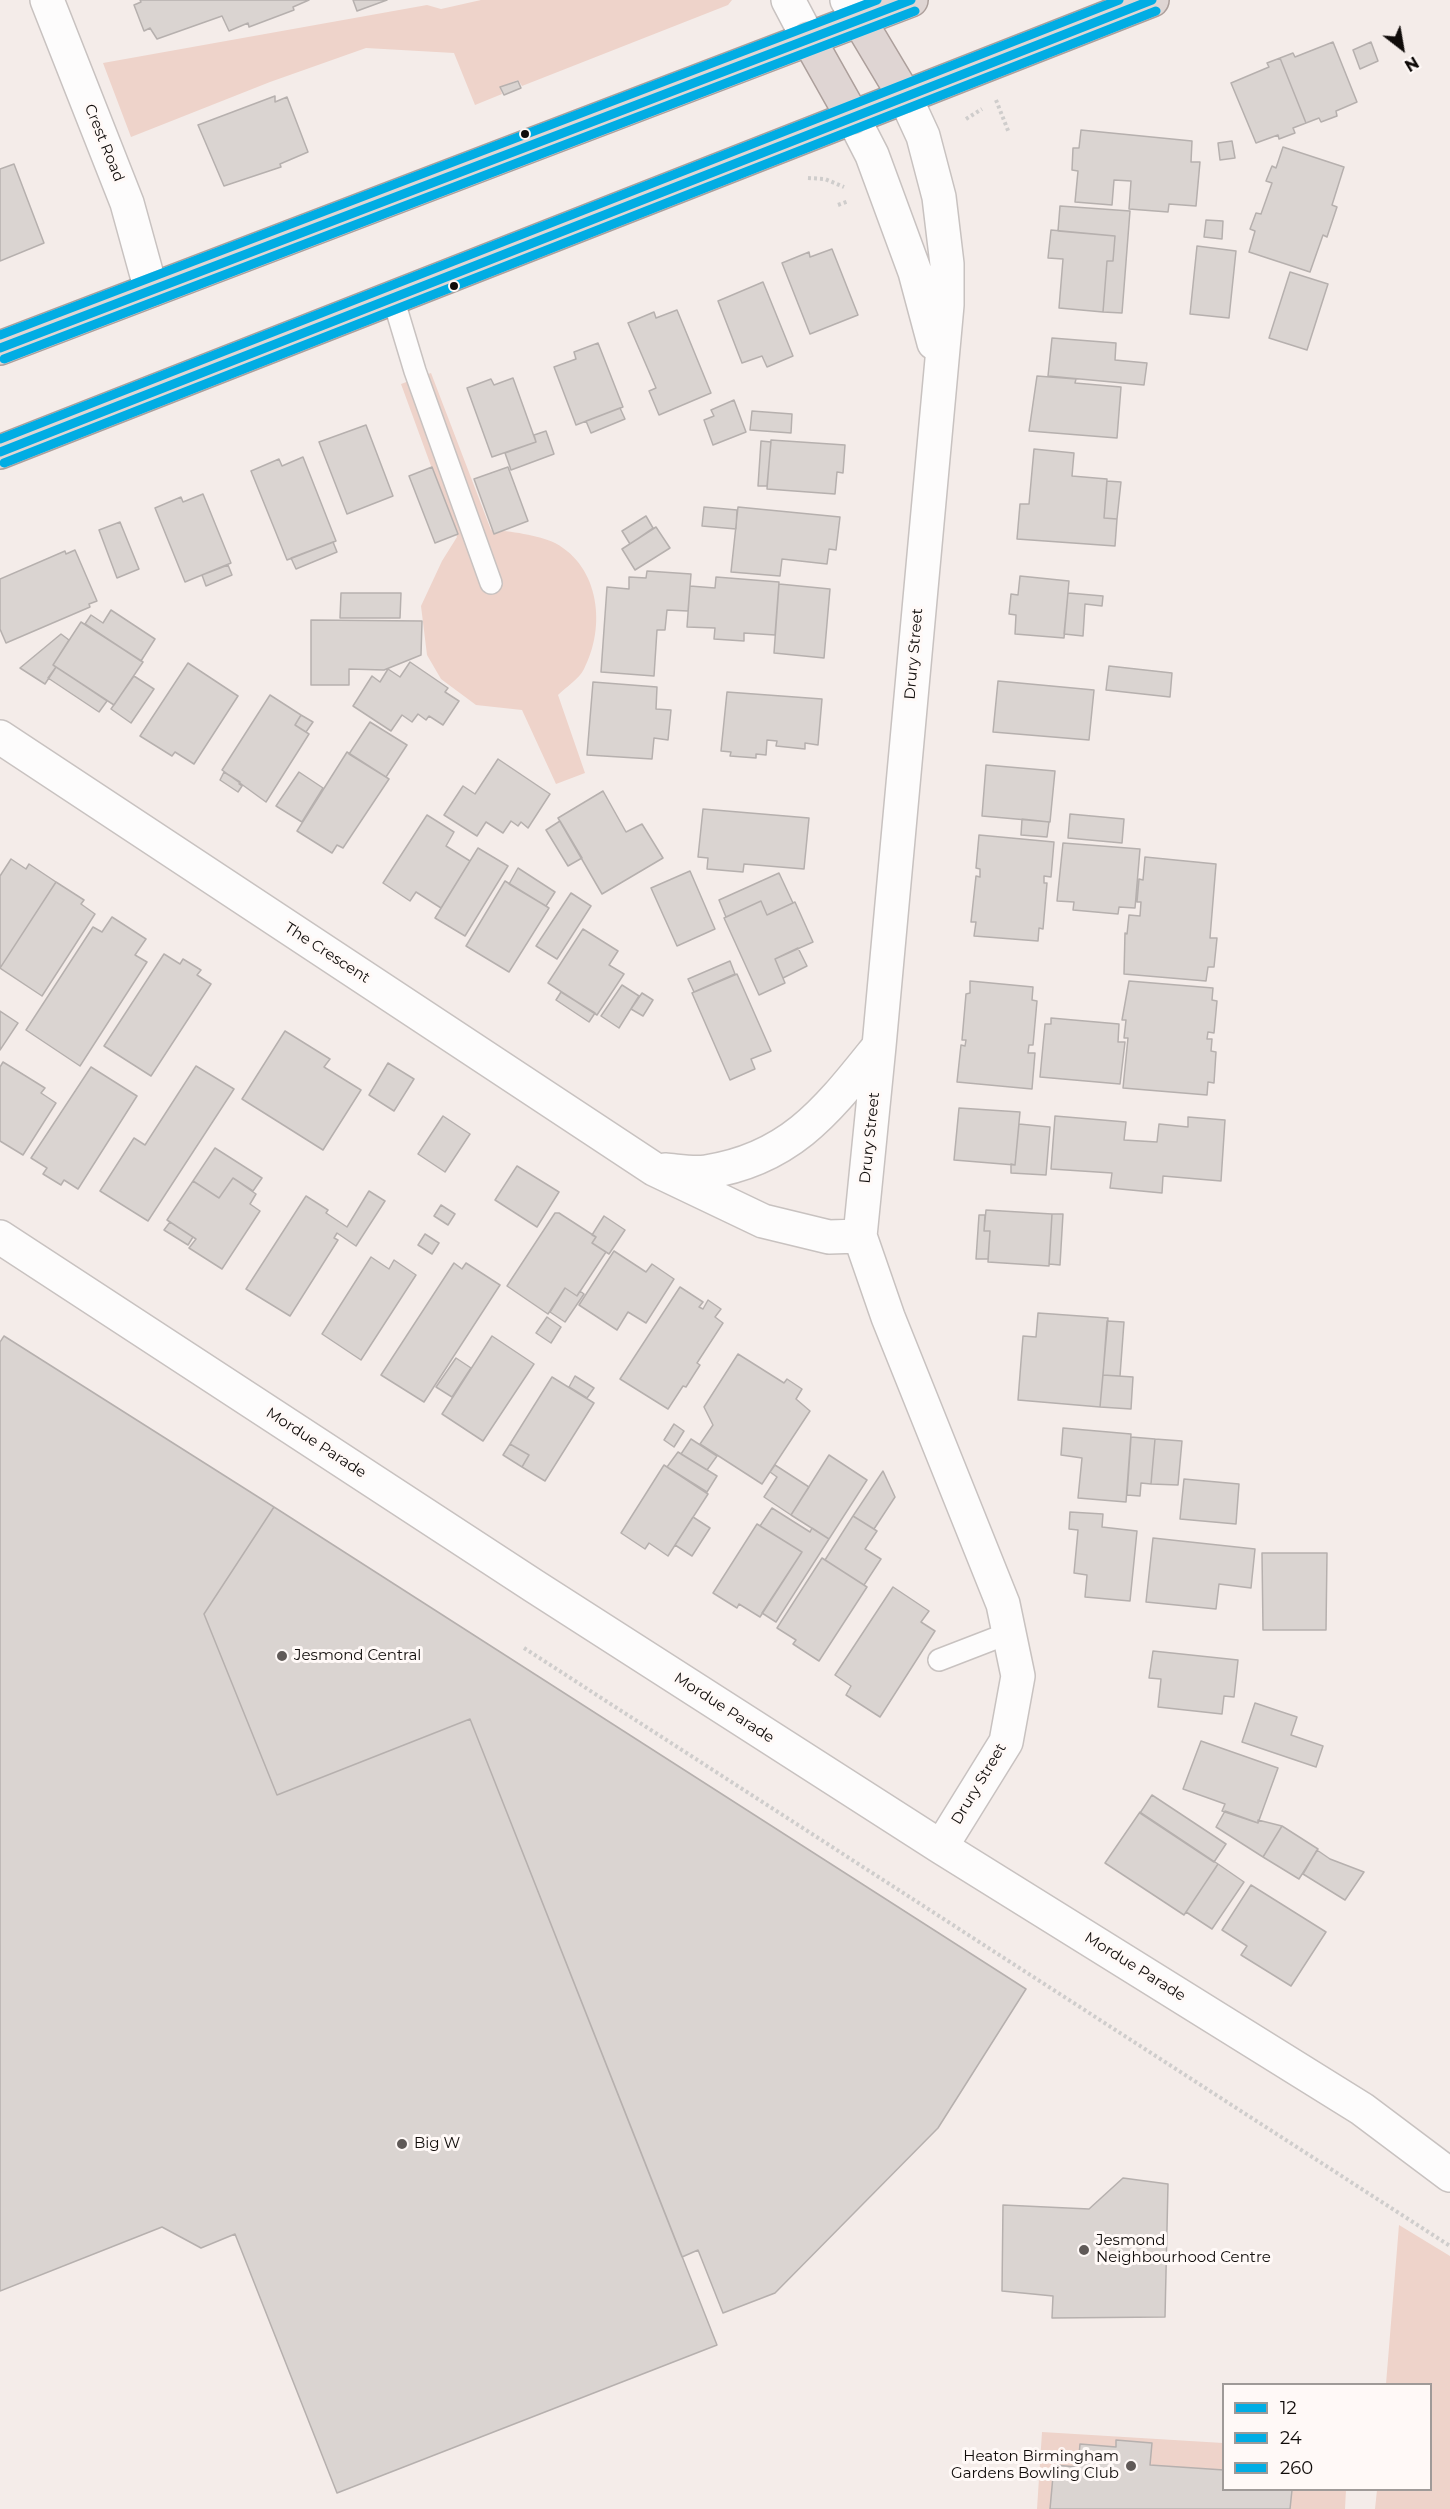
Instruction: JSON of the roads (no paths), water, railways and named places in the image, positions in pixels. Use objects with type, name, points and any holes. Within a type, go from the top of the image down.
[{"type":"highway","points":[[0,348],[808,38],[853,10],[911,0]]},
{"type":"highway","points":[[0,452],[1152,0]]},
{"type":"highway","points":[[853,10],[905,97]]},
{"type":"highway","points":[[808,38],[853,118]]},
{"type":"street","name":"Crest Road","points":[[47,0],[127,203],[151,290]]},
{"type":"street","points":[[788,0],[808,38]]},
{"type":"street","name":"Drury Street","points":[[905,97],[923,136],[944,227],[947,305],[860,1236],[888,1317],[1003,1604],[1018,1676],[1006,1742],[941,1847]]},
{"type":"street","name":"Drury Street","points":[[853,118],[872,155],[915,272],[933,338],[938,383]]},
{"type":"street","name":"The Crescent","points":[[0,737],[654,1169],[763,1221],[829,1237],[860,1236]]},
{"type":"street","points":[[654,1169],[705,1172],[753,1159],[793,1139],[829,1108],[879,1046]]},
{"type":"street","name":"Mordue Parade","points":[[0,1237],[544,1593],[941,1847],[1362,2109],[1450,2175]]},
{"type":"lane","points":[[393,298],[415,371],[491,583]]},
{"type":"lane","points":[[939,1660],[1009,1633]]},
{"type":"place","name":"Jesmond Central","points":[[282,1656]]},
{"type":"place","name":"Big W","points":[[402,2144]]},
{"type":"place","name":"Jesmond Neighbourhood Centre","points":[[1084,2250]]},
{"type":"place","name":"Heaton Birmingham Gardens Bowling Club","points":[[1131,2466]]}]
